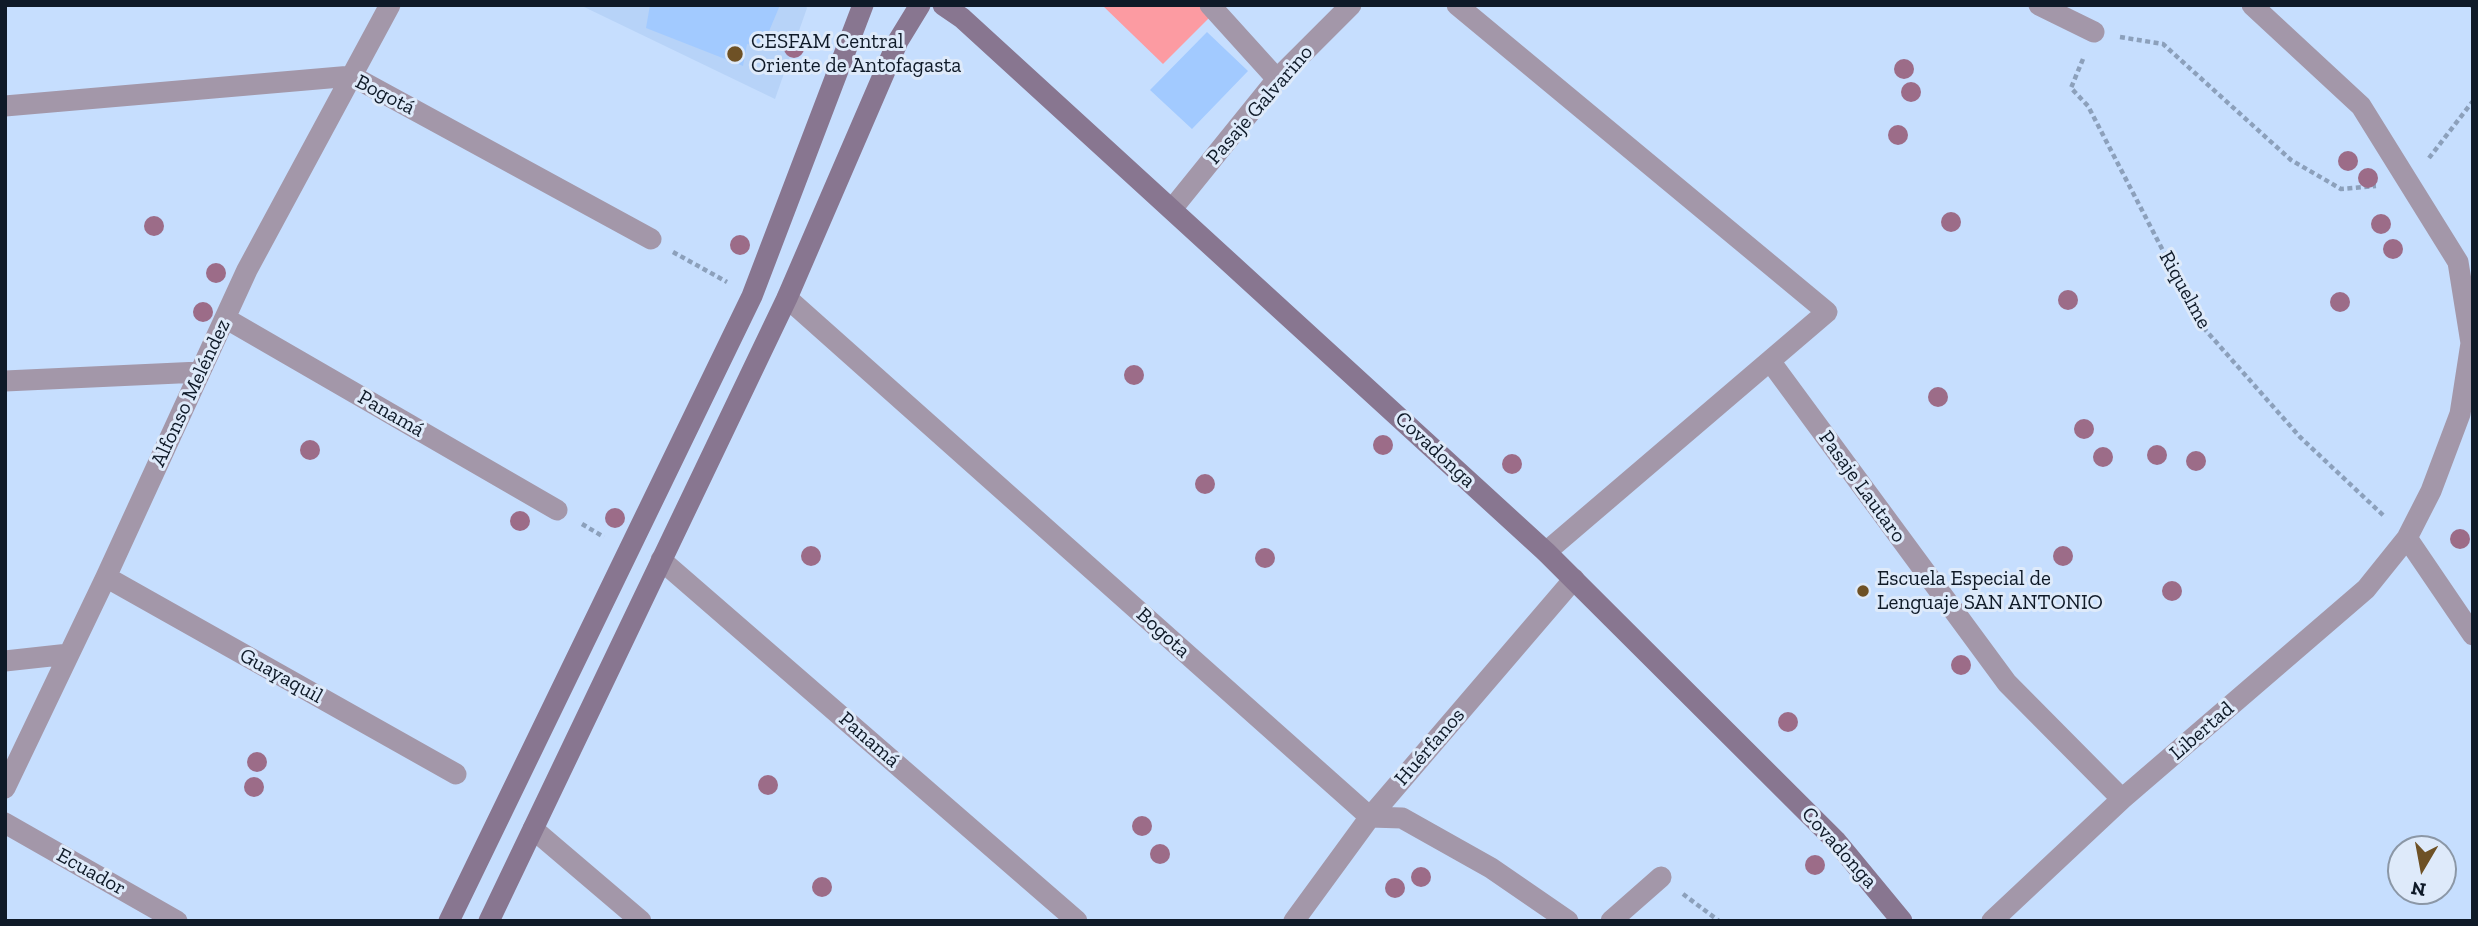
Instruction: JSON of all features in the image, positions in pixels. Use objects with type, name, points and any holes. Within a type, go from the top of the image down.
[{"type":"main road","points":[[449,921],[752,296],[863,5]]},
{"type":"main road","points":[[489,921],[787,298],[898,41],[920,5]]},
{"type":"main road","name":"Covadonga","points":[[943,5],[962,18],[1546,552],[1836,841],[1902,921]]},
{"type":"street","name":"Alfonso Meléndez","points":[[5,788],[106,578],[247,270],[390,5]]},
{"type":"street","points":[[1210,5],[1277,79]]},
{"type":"street","name":"Pasaje Galvarino","points":[[1172,209],[1277,79],[1351,5]]},
{"type":"street","points":[[1457,5],[1827,312],[1546,552]]},
{"type":"street","points":[[2039,5],[2094,32]]},
{"type":"street","points":[[2252,5],[2361,106],[2458,262],[2471,343],[2460,414],[2431,491],[2407,538],[2473,635]]},
{"type":"street","name":"Bogotá","points":[[5,106],[352,76],[651,239]]},
{"type":"street","name":"Bogota","points":[[787,298],[1370,817]]},
{"type":"street","name":"Panamá","points":[[225,318],[556,510]]},
{"type":"street","name":"Pasaje Lautaro","points":[[1770,361],[2007,683],[2122,799]]},
{"type":"street","points":[[5,381],[200,372]]},
{"type":"street","name":"Libertad","points":[[1992,921],[2122,799],[2366,589],[2407,538]]},
{"type":"street","name":"Panamá","points":[[661,560],[1077,921]]},
{"type":"street","name":"Guayaquil","points":[[106,578],[456,774]]},
{"type":"street","name":"Huérfanos","points":[[1294,921],[1370,817],[1574,579]]},
{"type":"street","points":[[5,661],[69,654]]},
{"type":"street","points":[[1370,817],[1402,818],[1491,868],[1568,921]]},
{"type":"street","name":"Ecuador","points":[[5,823],[177,921]]},
{"type":"street","points":[[533,829],[641,921]]},
{"type":"street","points":[[1611,921],[1661,877]]},
{"type":"path","points":[[2094,32],[2163,44],[2291,160],[2341,189],[2410,183],[2473,101]]},
{"type":"path","name":"Riquelme","points":[[2094,32],[2071,88],[2088,106],[2202,326],[2300,438],[2407,538]]},
{"type":"path","points":[[651,239],[752,296]]},
{"type":"path","points":[[556,510],[629,552]]},
{"type":"path","points":[[1661,877],[1718,921]]},
{"type":"shaded area","name":"CESFAM Central Oriente de Antofagasta","points":[[580,5],[805,5],[807,8],[775,99]]},
{"type":"shaded area","points":[[1102,5],[1199,5],[1211,16],[1163,64]]},
{"type":"building","points":[[650,5],[780,5],[762,48],[747,44],[743,66],[646,28]]},
{"type":"building","points":[[1207,32],[1248,71],[1192,129],[1150,90]]},
{"type":"place","name":"CESFAM Central Oriente de Antofagasta","points":[[735,54]]},
{"type":"place","name":"Escuela Especial de Lenguaje SAN ANTONIO","points":[[1863,591]]}]
